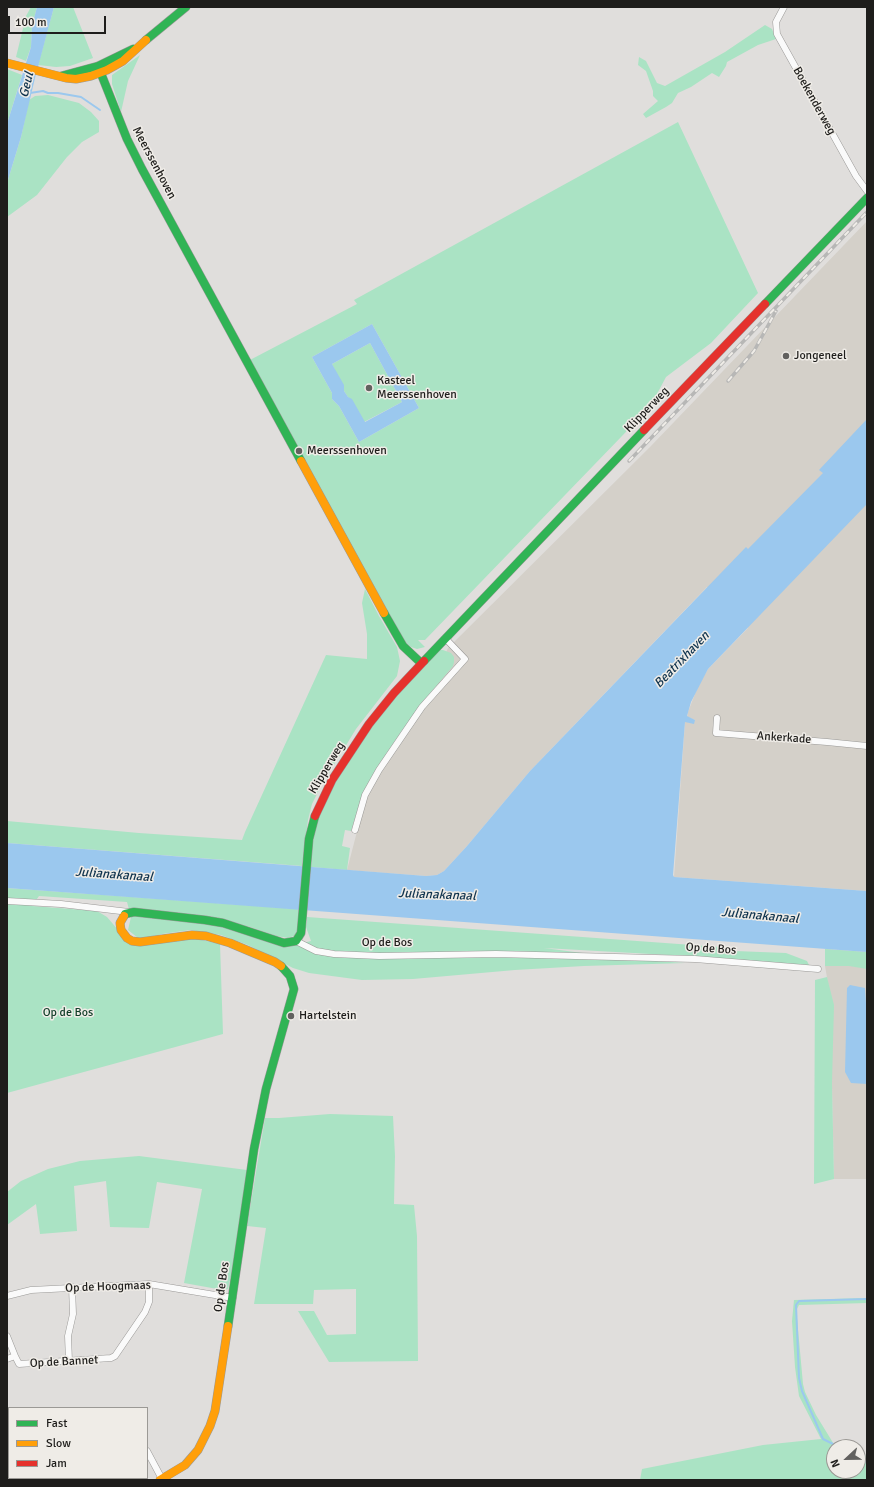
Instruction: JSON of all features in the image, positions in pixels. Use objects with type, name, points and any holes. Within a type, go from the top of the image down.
[{"type":"street","points":[[7,64],[57,77],[76,79],[123,61],[186,7]]},
{"type":"street","name":"Boekenderweg","points":[[784,7],[776,22],[777,34],[856,176],[867,191]]},
{"type":"street","name":"Meerssenhoven","points":[[99,69],[127,139],[142,169],[397,636],[403,646],[421,663]]},
{"type":"street","name":"Klipperweg","points":[[296,941],[301,933],[309,839],[315,816],[332,780],[369,724],[421,663],[867,198]]},
{"type":"street","points":[[355,830],[365,795],[379,770],[422,707],[465,659],[445,638]]},
{"type":"street","name":"Ankerkade","points":[[717,718],[716,733],[867,746]]},
{"type":"street","points":[[7,901],[61,904],[129,912]]},
{"type":"street","name":"Op de Bos","points":[[161,1479],[185,1465],[198,1450],[210,1426],[218,1394],[254,1149],[266,1089],[294,989],[293,981],[287,970],[275,962],[230,943],[206,936],[192,935],[140,942],[132,941],[127,938],[121,930],[120,923],[125,914],[129,912],[223,923],[284,943],[296,941],[316,951],[334,954],[379,956],[496,954],[696,959],[818,969]]},
{"type":"street","name":"Op de Hoogmaas","points":[[7,1296],[31,1290],[149,1284],[233,1298]]},
{"type":"street","name":"Op de Bannet","points":[[7,1360],[15,1356],[19,1364],[106,1360],[115,1356],[145,1312],[149,1302],[149,1284]]},
{"type":"street","points":[[70,1361],[68,1336],[73,1314],[72,1287]]},
{"type":"street","points":[[7,1336],[15,1356]]},
{"type":"street","points":[[148,1453],[161,1479]]},
{"type":"shaded area","name":"Beatrixhaven","points":[[867,221],[867,891],[674,877],[685,722],[695,720],[687,717],[688,712],[698,686],[708,669],[748,628],[707,587],[530,771],[444,871],[437,875],[426,876],[347,870],[366,797],[424,709],[442,673],[440,666],[448,648],[650,447]]},
{"type":"shaded area","points":[[825,949],[867,952],[867,1179],[834,1179],[830,995],[825,966]]},
{"type":"green space","points":[[31,7],[37,7],[32,26],[31,47],[26,61],[16,57],[26,16]]},
{"type":"green space","points":[[54,7],[73,7],[93,58],[70,66],[56,67],[38,65]]},
{"type":"green space","points":[[765,25],[772,29],[776,39],[758,45],[727,62],[719,77],[712,73],[691,87],[678,93],[672,103],[646,118],[643,114],[658,101],[653,96],[653,91],[646,71],[638,65],[639,57],[646,61],[657,83],[665,86],[725,52]]},
{"type":"green space","points":[[140,55],[128,81],[121,112],[112,84],[112,75]]},
{"type":"green space","points":[[7,69],[22,75],[7,124]]},
{"type":"green space","points":[[48,95],[79,103],[91,112],[99,121],[99,132],[82,142],[67,157],[37,195],[7,217],[7,183],[21,137],[29,100],[35,96]]},
{"type":"green space","points":[[678,122],[758,293],[711,343],[666,377],[650,407],[425,640],[418,640],[425,647],[417,649],[411,647],[405,642],[248,361],[357,304],[354,300]],"holes":[[[372,324],[419,408],[359,442],[339,406],[332,399],[332,393],[312,357]]]},
{"type":"green space","points":[[370,343],[402,402],[364,422],[344,391],[332,364]]},
{"type":"green space","points":[[365,589],[397,647],[400,661],[397,676],[356,729],[321,786],[312,804],[308,820],[302,866],[7,843],[7,821],[139,833],[242,840],[326,655],[367,659],[367,634],[362,603]]},
{"type":"green space","points":[[440,650],[451,653],[454,657],[453,666],[422,703],[403,729],[376,769],[363,793],[351,831],[345,830],[342,846],[350,848],[347,870],[311,867],[312,845],[316,824],[327,797],[354,750],[397,694]]},
{"type":"green space","points":[[7,888],[299,909],[297,935],[288,938],[276,936],[247,926],[260,938],[285,947],[311,941],[306,927],[307,917],[720,947],[735,951],[786,953],[807,961],[809,965],[544,948],[628,959],[685,963],[584,966],[515,970],[413,979],[362,980],[309,973],[293,968],[248,945],[221,935],[190,930],[147,938],[138,938],[128,930],[131,917],[127,902],[39,896],[32,906],[97,911],[107,917],[125,938],[198,939],[220,944],[223,1034],[7,1093]]},
{"type":"green space","points":[[825,949],[867,952],[867,969],[849,966],[825,966]]},
{"type":"green space","points":[[827,977],[834,1005],[832,1083],[834,1179],[814,1184],[815,980]]},
{"type":"green space","points":[[330,1114],[393,1116],[395,1156],[394,1204],[414,1205],[417,1236],[418,1361],[329,1362],[298,1311],[314,1311],[327,1335],[356,1334],[356,1289],[314,1290],[313,1304],[254,1304],[266,1228],[247,1226],[265,1118]]},
{"type":"green space","points":[[139,1156],[247,1170],[232,1272],[228,1289],[223,1290],[184,1283],[202,1189],[157,1182],[149,1228],[110,1227],[106,1181],[74,1186],[77,1231],[40,1234],[36,1204],[7,1225],[7,1192],[21,1181],[48,1169],[80,1161]]},
{"type":"green space","points":[[867,1298],[867,1303],[799,1305],[797,1309],[797,1318],[805,1392],[816,1415],[831,1439],[826,1439],[826,1479],[866,1479],[866,1456],[867,1480],[640,1480],[642,1469],[763,1445],[821,1439],[799,1396],[795,1367],[792,1321],[794,1300]]},
{"type":"water","name":"Geul","points":[[37,7],[54,7],[21,137],[7,183],[7,124],[31,47],[32,26]]},
{"type":"water","points":[[372,324],[419,408],[359,442],[339,406],[332,399],[332,393],[312,357]],"holes":[[[370,343],[402,402],[365,422],[352,399],[348,397],[344,391],[344,385],[332,364]]]},
{"type":"water","name":"Julianakanaal","points":[[867,419],[867,504],[708,669],[691,702],[687,716],[695,720],[694,724],[685,722],[673,875],[674,877],[867,891],[867,952],[7,888],[7,843],[426,876],[437,875],[444,871],[467,846],[530,771],[746,547],[748,549],[823,473],[819,470]]},
{"type":"water","points":[[850,985],[865,988],[867,1018],[867,1084],[851,1083],[845,1072],[847,988]]},
{"type":"waterway","name":"Geul","points":[[30,93],[43,91],[81,97],[100,110]]},
{"type":"waterway","points":[[826,1440],[823,1439],[802,1391],[799,1378],[796,1305],[799,1301],[867,1299]]},
{"type":"railway","points":[[629,461],[867,212]]},
{"type":"railway","points":[[728,381],[754,351],[776,311]]},
{"type":"traffic: fast","points":[[146,40],[186,7]]},
{"type":"traffic: fast","points":[[61,76],[98,66],[133,49]]},
{"type":"traffic: fast","points":[[98,66],[127,139],[142,169],[301,461]]},
{"type":"traffic: fast","points":[[765,304],[867,198]]},
{"type":"traffic: fast","points":[[424,661],[644,430]]},
{"type":"traffic: fast","points":[[384,613],[403,646],[421,663]]},
{"type":"traffic: fast","points":[[124,916],[125,914],[134,912],[205,920],[223,923],[284,943],[296,941],[301,933],[309,839],[315,816]]},
{"type":"traffic: fast","points":[[228,1326],[254,1149],[266,1089],[294,989],[290,976],[281,966]]},
{"type":"traffic: slow","points":[[7,63],[66,78],[76,79],[91,76],[107,70],[123,61],[146,40]]},
{"type":"traffic: slow","points":[[301,461],[384,613]]},
{"type":"traffic: slow","points":[[124,916],[120,923],[121,930],[127,938],[132,941],[140,942],[192,935],[206,936],[230,943],[281,966]]},
{"type":"traffic: slow","points":[[160,1480],[185,1465],[198,1450],[210,1426],[215,1411],[228,1326]]},
{"type":"traffic: jam","points":[[644,430],[765,304]]},
{"type":"traffic: jam","points":[[315,816],[332,780],[369,724],[394,693],[424,661]]},
{"type":"place","name":"Jongeneel","points":[[786,356]]},
{"type":"place","name":"Kasteel Meerssenhoven","points":[[369,388]]},
{"type":"place","name":"Meerssenhoven","points":[[299,451]]},
{"type":"place","name":"Hartelstein","points":[[291,1016]]}]
